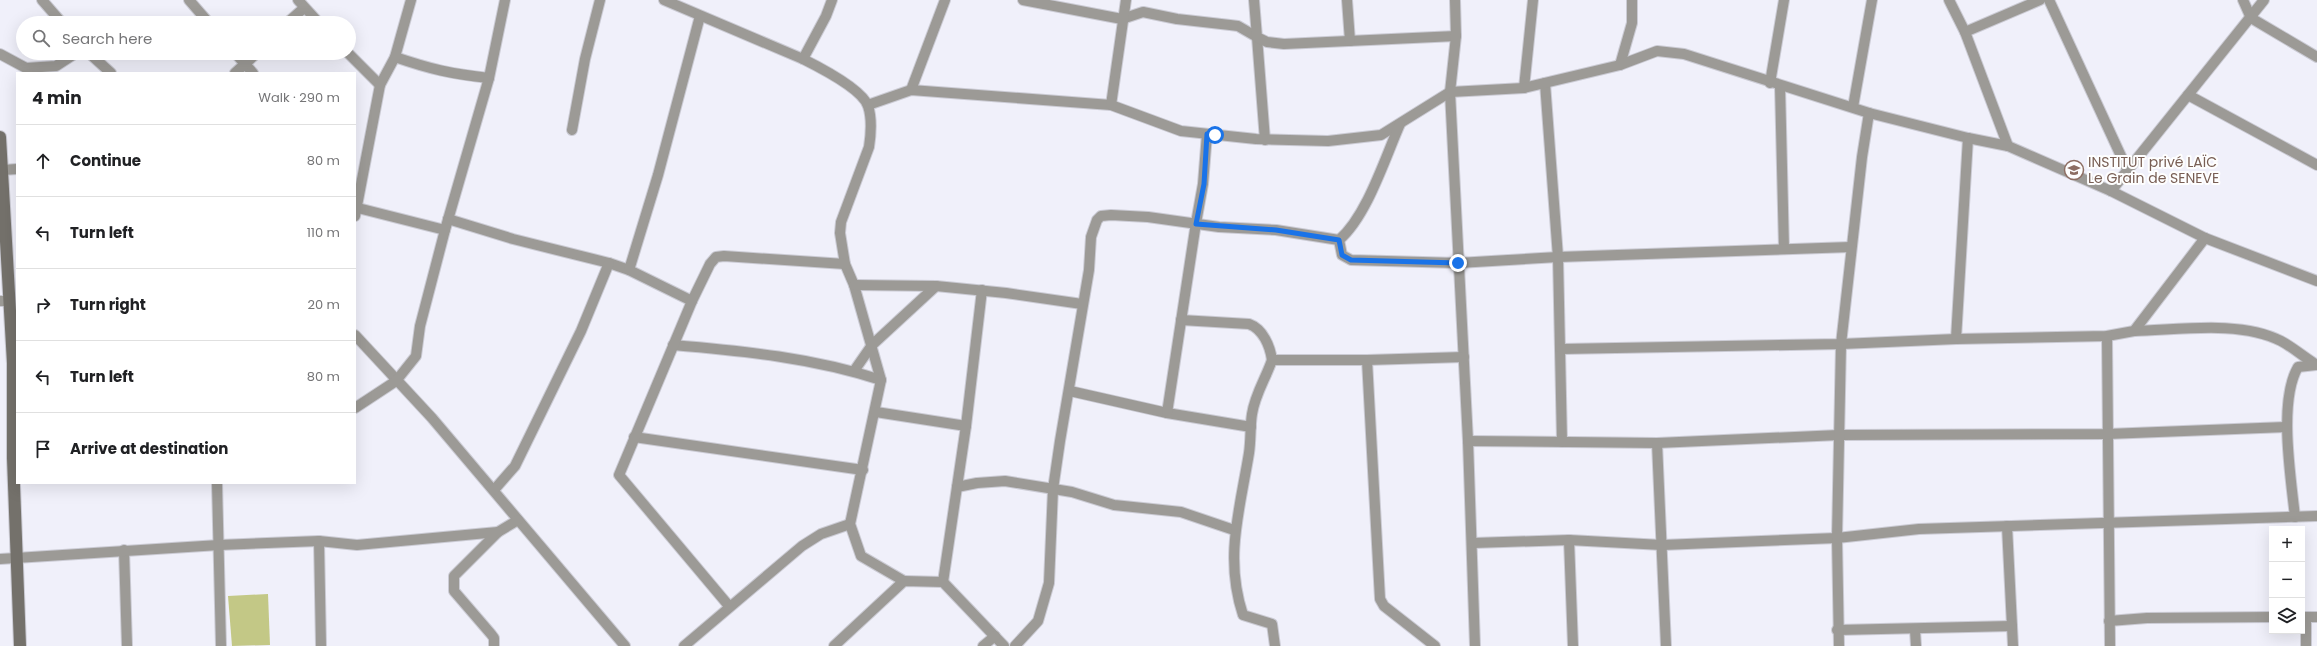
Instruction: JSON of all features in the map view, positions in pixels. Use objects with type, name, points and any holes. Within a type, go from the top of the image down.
[{"type":"street","points":[[42,0],[56,16]]},
{"type":"street","points":[[190,0],[203,16]]},
{"type":"street","points":[[411,0],[395,57],[380,85],[356,209],[445,230]]},
{"type":"street","points":[[356,407],[396,381],[416,356],[420,326],[445,230],[489,78],[505,0]]},
{"type":"street","points":[[572,130],[585,59],[600,0]]},
{"type":"street","points":[[664,0],[803,59],[852,88],[868,105],[871,134],[869,147],[841,222],[840,243],[845,264],[854,285],[881,380],[876,412],[850,524],[860,556],[904,581],[943,582],[1004,646]]},
{"type":"street","points":[[803,59],[826,16],[832,0]]},
{"type":"street","points":[[911,90],[945,0]]},
{"type":"street","points":[[1023,0],[1122,19],[1142,12],[1177,19],[1238,26],[1267,42],[1284,44],[1456,36]]},
{"type":"street","points":[[1111,105],[1122,19],[1126,0]]},
{"type":"street","points":[[1254,0],[1266,140]]},
{"type":"street","points":[[1347,0],[1350,41]]},
{"type":"street","points":[[1455,0],[1456,36],[1450,92],[1473,543],[1475,646]]},
{"type":"street","points":[[1524,88],[1533,0]]},
{"type":"street","points":[[1620,65],[1632,23],[1632,0]]},
{"type":"street","points":[[1770,82],[1784,0]]},
{"type":"street","points":[[1853,107],[1872,0]]},
{"type":"street","points":[[1949,0],[1965,32],[2008,146]]},
{"type":"street","points":[[1965,32],[2040,0]]},
{"type":"street","points":[[2049,0],[2127,169]]},
{"type":"street","points":[[2243,0],[2251,18],[2317,57]]},
{"type":"street","points":[[2112,191],[2127,169],[2251,18],[2264,0]]},
{"type":"street","points":[[292,16],[301,4],[312,16]]},
{"type":"street","points":[[628,270],[658,175],[700,16]]},
{"type":"street","points":[[868,105],[911,90],[1111,105],[1170,128],[1207,134],[1266,140],[1328,141],[1375,136],[1400,124],[1450,92],[1524,88],[1620,65],[1657,51],[1667,51],[1684,54],[1780,86],[1853,107],[1869,114],[2008,146],[2112,191],[2205,238],[2317,281]]},
{"type":"street","points":[[0,54],[26,68],[56,66],[65,60]]},
{"type":"street","points":[[395,57],[432,70],[468,77],[489,78]]},
{"type":"street","points":[[96,60],[109,72]]},
{"type":"street","points":[[241,60],[252,72]]},
{"type":"street","points":[[236,72],[249,60]]},
{"type":"street","points":[[355,60],[380,85]]},
{"type":"street","points":[[1545,83],[1558,257],[1562,442]]},
{"type":"street","points":[[1780,86],[1784,249]]},
{"type":"street","points":[[2188,95],[2317,165]]},
{"type":"street","points":[[1838,646],[1837,538],[1841,344],[1851,247],[1869,114]]},
{"type":"street","points":[[1016,646],[1038,621],[1046,600],[1051,572],[1054,489],[1060,441],[1070,392],[1082,304],[1089,270],[1094,226],[1101,216],[1148,217],[1196,224],[1276,230],[1339,240],[1348,233],[1360,212],[1400,124]]},
{"type":"street","points":[[1167,413],[1196,224],[1204,184],[1207,134]]},
{"type":"street","points":[[0,137],[3,170],[4,301],[15,362],[16,484]]},
{"type":"street","points":[[1956,339],[1968,138]]},
{"type":"street","points":[[3,170],[16,169]]},
{"type":"street","points":[[448,219],[513,239],[609,263],[628,270],[692,301]]},
{"type":"street","points":[[2134,331],[2205,238]]},
{"type":"street","points":[[1339,240],[1342,255],[1351,260],[1458,263],[1558,257],[1851,247]]},
{"type":"street","points":[[729,606],[619,475],[634,437],[653,398],[673,345],[692,301],[710,264],[716,258],[724,256],[845,264]]},
{"type":"street","points":[[494,490],[515,466],[581,330],[609,263]]},
{"type":"street","points":[[854,285],[936,286],[982,290],[1082,304]]},
{"type":"street","points":[[854,371],[872,346],[936,286]]},
{"type":"street","points":[[943,582],[966,426],[982,290]]},
{"type":"street","points":[[1181,320],[1249,324],[1257,327],[1271,352],[1272,360],[1260,385],[1252,414],[1249,452],[1234,530],[1234,565],[1238,598],[1243,615],[1272,624],[1275,646]]},
{"type":"street","points":[[1561,349],[1841,344],[1956,339],[2107,336],[2134,331],[2224,328],[2257,332],[2282,341],[2317,365]]},
{"type":"street","points":[[356,336],[396,381],[432,418],[625,646]]},
{"type":"street","points":[[2107,336],[2110,646]]},
{"type":"street","points":[[673,345],[781,356],[854,371],[881,380]]},
{"type":"street","points":[[1272,360],[1367,360],[1464,357]]},
{"type":"street","points":[[1367,360],[1380,599],[1384,606],[1435,646]]},
{"type":"street","points":[[2295,517],[2286,427],[2294,374],[2298,367],[2317,365]]},
{"type":"street","points":[[1070,392],[1167,413],[1251,427]]},
{"type":"street","points":[[876,412],[966,426]]},
{"type":"street","points":[[1468,441],[1657,443],[1839,435],[2107,434],[2286,427]]},
{"type":"street","points":[[634,437],[863,470]]},
{"type":"street","points":[[1657,443],[1666,646]]},
{"type":"street","points":[[957,487],[977,483],[1005,481],[1072,492],[1114,505],[1181,512],[1234,530]]},
{"type":"street","points":[[16,484],[20,646]]},
{"type":"street","points":[[217,484],[221,646]]},
{"type":"street","points":[[1473,543],[1569,540],[1662,545],[1837,538],[1919,529],[2317,516]]},
{"type":"street","points":[[495,645],[492,634],[454,591],[454,576],[498,532],[518,520]]},
{"type":"street","points":[[684,646],[729,606],[802,546],[821,534],[850,524]]},
{"type":"street","points":[[2007,526],[2013,646]]},
{"type":"street","points":[[0,559],[19,560],[124,550],[319,541],[357,545],[498,532]]},
{"type":"street","points":[[1569,540],[1573,646]]},
{"type":"street","points":[[319,541],[321,646]]},
{"type":"street","points":[[124,550],[127,646]]},
{"type":"street","points":[[834,646],[904,581]]},
{"type":"street","points":[[2109,621],[2147,618],[2269,617]]},
{"type":"street","points":[[2305,617],[2317,617]]},
{"type":"street","points":[[1837,630],[1915,630],[2012,626]]},
{"type":"street","points":[[1915,630],[1916,646]]},
{"type":"street","points":[[2305,632],[2306,646]]},
{"type":"street","points":[[984,646],[995,636]]},
{"type":"green space","points":[[268,594],[270,645],[232,646],[228,596]]},
{"type":"place","name":"INSTITUT privé LAÏC Le Grain de SENEVE","points":[[2074,170]]},
{"type":"route","points":[[1215,135],[1207,134],[1204,184],[1196,224],[1219,227],[1276,230],[1287,233],[1339,240],[1342,255],[1345,259],[1351,260],[1458,263]]}]
